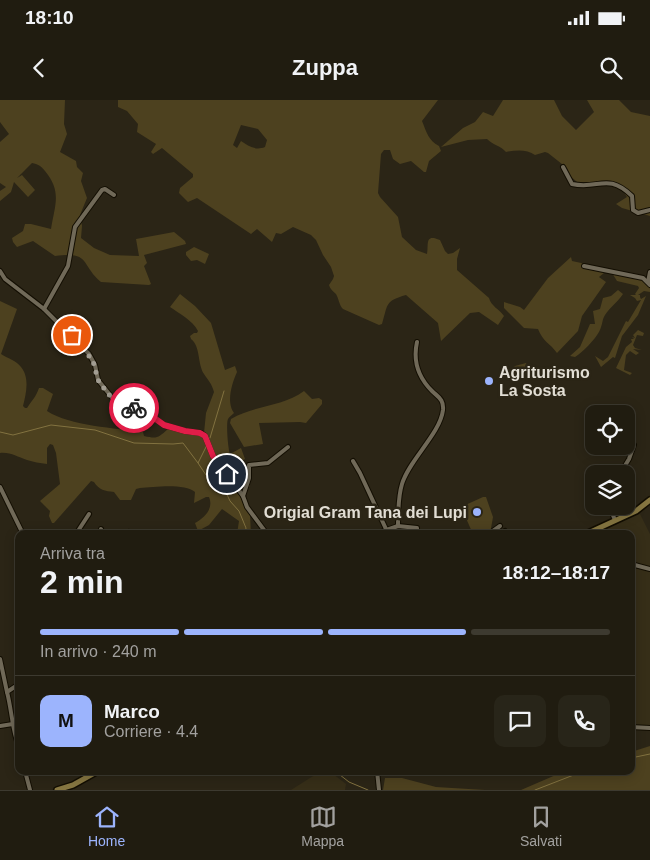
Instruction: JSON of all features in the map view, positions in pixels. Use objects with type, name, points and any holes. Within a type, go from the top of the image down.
[{"type":"street","points":[[563,167],[572,184],[583,186],[610,182],[624,188],[632,196],[633,210],[638,212],[650,210]]},
{"type":"street","points":[[44,309],[68,266],[75,227],[102,190],[105,189],[114,195]]},
{"type":"street","points":[[584,266],[643,278],[649,284]]},
{"type":"street","points":[[0,271],[2,279],[44,309],[89,354],[98,380],[108,394],[121,404],[146,412],[164,425],[200,433],[205,436],[213,456],[243,496],[247,507],[263,530]]},
{"type":"street","points":[[649,284],[650,272]]},
{"type":"street","points":[[398,526],[402,484],[435,429],[443,409],[441,399],[432,391],[418,369],[415,358],[417,342]]},
{"type":"street","points":[[243,496],[249,478],[249,466],[268,463],[288,447]]},
{"type":"street","points":[[353,461],[386,529],[398,526],[417,528],[417,530]]},
{"type":"street","points":[[0,487],[21,530]]},
{"type":"street","points":[[595,530],[636,511],[650,500]]},
{"type":"street","points":[[79,530],[89,514]]},
{"type":"street","points":[[614,515],[616,520]]},
{"type":"street","points":[[494,530],[500,526]]},
{"type":"street","points":[[635,565],[650,569]]},
{"type":"street","points":[[0,659],[15,725]]},
{"type":"street","points":[[7,692],[15,687]]},
{"type":"street","points":[[0,726],[14,720]]},
{"type":"street","points":[[635,727],[650,728]]},
{"type":"street","points":[[26,775],[30,790]]},
{"type":"street","points":[[57,790],[79,782],[91,775]]},
{"type":"street","points":[[377,775],[379,790]]},
{"type":"shaded area","points":[[0,100],[65,100],[64,124],[67,134],[60,152],[76,161],[77,167],[83,173],[81,181],[87,198],[80,215],[82,226],[81,238],[94,248],[110,255],[139,256],[136,239],[174,232],[185,241],[186,244],[144,255],[147,263],[144,266],[151,284],[101,282],[94,276],[80,257],[74,255],[55,256],[33,241],[17,247],[12,238],[23,231],[25,224],[51,229],[56,198],[54,185],[50,178],[39,166],[32,163],[17,178],[22,175],[35,190],[28,197],[14,182],[11,192],[0,201],[0,191],[6,187],[0,183],[0,142],[9,134],[0,122]]},
{"type":"shaded area","points":[[118,100],[438,100],[422,121],[428,136],[439,146],[441,151],[429,161],[426,172],[424,172],[411,161],[400,164],[393,159],[390,150],[384,150],[381,154],[378,193],[398,217],[402,237],[416,250],[427,254],[428,241],[432,238],[440,240],[448,254],[460,248],[457,270],[489,298],[491,303],[504,316],[498,325],[479,312],[470,313],[441,341],[438,323],[406,295],[394,299],[388,304],[382,324],[379,325],[343,309],[336,294],[329,285],[334,276],[331,267],[316,240],[311,235],[293,227],[281,234],[276,233],[272,242],[257,229],[251,234],[197,198],[188,202],[179,193],[180,188],[193,177],[193,174],[162,148],[153,154],[151,152],[156,144],[137,132],[138,124],[127,111],[118,107]],"holes":[[[241,125],[258,129],[267,140],[265,147],[255,148],[241,141],[237,148],[233,145]]]},
{"type":"shaded area","points":[[503,100],[554,100],[562,116],[576,130],[594,112],[587,100],[619,100],[631,112],[650,116],[650,216],[622,208],[616,204],[627,197],[623,191],[602,182],[577,182],[569,175],[567,168],[545,152],[535,155],[521,151],[506,152],[487,139],[468,140],[441,147],[463,128],[475,122],[483,112],[493,116]]},
{"type":"shaded area","points":[[194,247],[209,254],[205,264],[197,260],[191,261],[186,255],[186,252]]},
{"type":"shaded area","points":[[571,257],[572,261],[609,269],[599,277],[606,282],[582,316],[578,331],[557,353],[542,337],[538,329],[524,328],[504,308],[504,302],[524,310],[548,278]]},
{"type":"shaded area","points":[[612,273],[642,279],[650,288],[650,292],[644,291],[638,295],[640,295],[641,299],[646,296],[638,315],[622,336],[615,358],[613,357],[601,367],[595,356],[603,361],[608,357],[626,321],[628,322],[641,300],[637,301],[630,295],[636,295],[638,286],[617,281]]},
{"type":"shaded area","points":[[618,290],[623,294],[603,318],[600,331],[578,355],[575,357],[570,356],[580,347],[590,324],[595,324],[593,311],[600,309],[603,298],[611,296]]},
{"type":"shaded area","points":[[180,294],[211,323],[225,370],[235,366],[237,372],[230,398],[230,404],[234,413],[228,419],[227,425],[230,454],[241,448],[245,459],[236,464],[250,483],[250,486],[243,494],[216,457],[204,433],[206,413],[214,392],[202,370],[196,346],[190,336],[198,331],[189,320],[170,307]]},
{"type":"shaded area","points":[[0,301],[17,309],[1,354],[17,363],[24,371],[26,391],[23,406],[25,408],[27,408],[37,394],[39,388],[43,388],[53,394],[47,411],[68,420],[94,426],[143,432],[144,436],[152,437],[159,436],[168,429],[205,437],[212,456],[241,496],[250,515],[251,530],[238,530],[239,521],[222,509],[209,525],[198,530],[195,523],[207,513],[210,505],[209,497],[194,503],[195,492],[184,487],[140,488],[136,489],[131,500],[120,500],[114,492],[102,490],[91,481],[52,523],[49,516],[50,511],[40,501],[60,484],[56,453],[53,445],[50,444],[47,448],[47,464],[29,461],[11,454],[0,453]]},
{"type":"shaded area","points":[[638,330],[644,333],[643,336],[637,335],[633,345],[635,348],[642,350],[633,349],[639,353],[636,355],[630,351],[626,355],[624,370],[632,373],[630,375],[616,368],[626,347],[632,342],[631,339],[634,339],[632,337],[635,338],[633,335]]},
{"type":"shaded area","points":[[526,363],[531,374],[513,382],[510,380],[507,371],[515,366]]},
{"type":"shaded area","points":[[304,391],[312,399],[319,398],[322,400],[322,404],[306,423],[259,423],[263,444],[244,447],[230,423],[231,419],[240,414],[287,400]]},
{"type":"shaded area","name":"Origial Gram Tana dei Lupi","points":[[486,497],[493,517],[491,530],[471,530],[461,507]]},
{"type":"shaded area","points":[[640,514],[650,534],[650,728],[635,727],[635,530],[588,530],[613,520]]},
{"type":"shaded area","points":[[650,746],[650,790],[521,790],[556,775],[635,775],[635,751]]},
{"type":"shaded area","points":[[315,775],[334,775],[346,784],[345,790],[291,790]]},
{"type":"shaded area","points":[[385,778],[402,778],[436,787],[485,790],[383,790]]},
{"type":"waterway","points":[[210,438],[224,391]]},
{"type":"waterway","points":[[0,432],[13,435],[51,425],[95,430],[134,443],[183,443],[198,463]]},
{"type":"waterway","points":[[207,445],[198,463],[206,475],[216,479],[223,486],[230,501],[239,511],[246,530]]},
{"type":"waterway","points":[[635,757],[650,754]]},
{"type":"waterway","points":[[340,775],[349,782],[368,790]]},
{"type":"waterway","points":[[535,790],[574,775]]},
{"type":"way so far","points":[[72,335],[89,354],[95,366],[98,380],[108,394],[121,404],[134,408]]},
{"type":"place","name":"Agriturismo La Sosta","points":[[489,381]]},
{"type":"place","name":"Origial Gram Tana dei Lupi","points":[[477,512]]},
{"type":"route","points":[[134,408],[146,412],[159,422],[174,429],[200,433],[205,436],[213,456],[227,474]]}]
